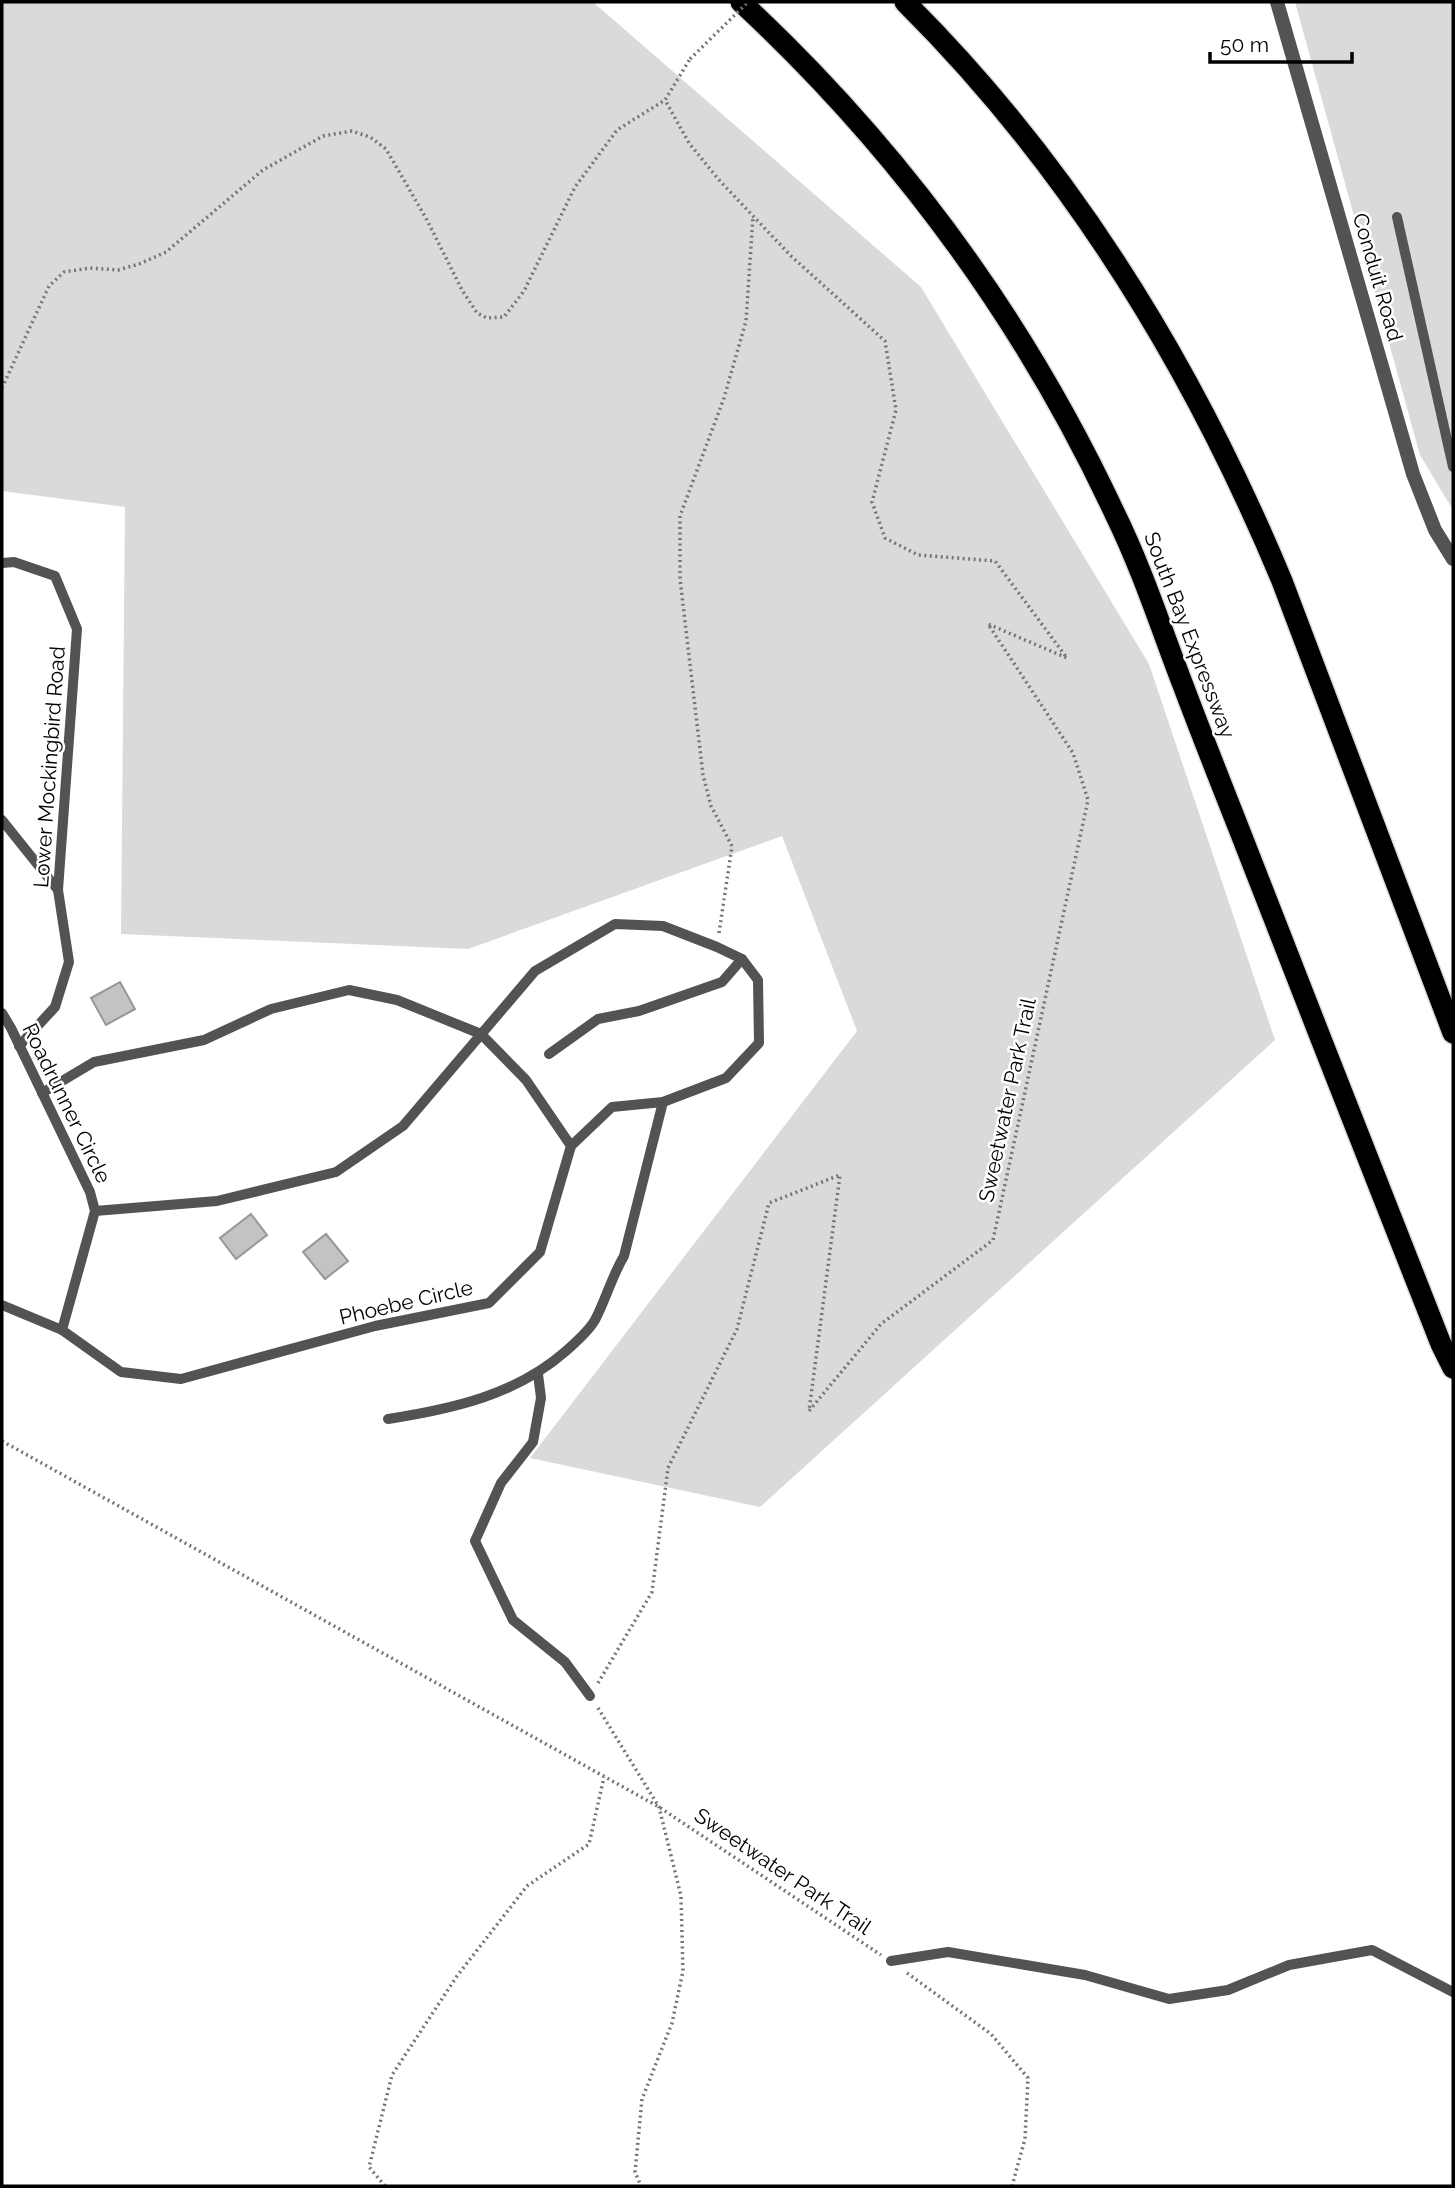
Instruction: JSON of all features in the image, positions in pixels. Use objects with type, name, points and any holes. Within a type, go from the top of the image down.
[{"type":"highway","name":"South Bay Expressway","points":[[741,2],[777,35],[859,121],[934,212],[1003,309],[1075,432],[1141,571],[1182,683],[1441,1344],[1453,1368]]},
{"type":"highway","points":[[905,2],[995,100],[1072,199],[1142,303],[1204,411],[1253,512],[1282,581],[1453,1033]]},
{"type":"street","name":"Conduit Road","points":[[1277,2],[1413,474],[1435,530],[1453,559]]},
{"type":"lane","points":[[1397,217],[1453,467]]},
{"type":"lane","name":"Lower Mockingbird Road","points":[[2,563],[14,562],[55,576],[77,629],[58,890],[69,962],[55,1007],[19,1046]]},
{"type":"lane","points":[[2,820],[58,890]]},
{"type":"lane","points":[[42,1093],[93,1062],[204,1040],[271,1009],[349,990],[397,1000],[481,1034],[526,1080],[571,1146],[612,1107],[663,1102],[726,1078],[759,1043],[758,980],[742,959],[717,947],[663,926],[615,924],[535,971],[481,1034],[402,1126],[336,1172],[217,1201],[95,1211],[62,1330]]},
{"type":"lane","points":[[549,1054],[598,1019],[639,1011],[722,982],[742,959]]},
{"type":"lane","name":"Roadrunner Circle","points":[[2,1013],[90,1192],[95,1211]]},
{"type":"lane","points":[[388,1419],[429,1413],[494,1394],[538,1374],[583,1336],[594,1321],[614,1272],[624,1256],[663,1102]]},
{"type":"lane","name":"Phoebe Circle","points":[[2,1305],[62,1330],[121,1372],[181,1379],[375,1326],[489,1303],[540,1252],[571,1146]]},
{"type":"lane","points":[[538,1374],[541,1398],[533,1442],[501,1483],[475,1541],[513,1620],[565,1662],[590,1696]]},
{"type":"lane","points":[[891,1961],[948,1952],[1085,1975],[1169,1999],[1228,1990],[1289,1965],[1372,1950],[1453,1992]]},
{"type":"path","points":[[2,388],[49,286],[64,272],[90,268],[118,270],[166,252],[262,170],[323,136],[352,131],[370,137],[386,149],[477,313],[487,318],[505,317],[524,291],[575,187],[617,130],[664,100],[690,59],[748,2]]},
{"type":"path","name":"Sweetwater Park Trail","points":[[641,2186],[635,2172],[642,2099],[672,2023],[683,1971],[681,1896],[659,1807],[590,1696],[652,1592],[668,1468],[737,1329],[769,1203],[840,1175],[809,1411],[880,1324],[993,1240],[1088,800],[1073,753],[988,624],[1067,658],[995,561],[918,555],[885,538],[872,502],[896,410],[886,341],[791,256],[719,180],[689,143],[664,100]]},
{"type":"path","points":[[717,947],[732,846],[711,806],[703,775],[680,579],[680,516],[724,398],[746,321],[754,216]]},
{"type":"path","points":[[2,1441],[659,1807]]},
{"type":"path","points":[[386,2186],[369,2166],[392,2076],[457,1976],[527,1886],[589,1844],[604,1777]]},
{"type":"path","name":"Sweetwater Park Trail","points":[[659,1807],[891,1961],[991,2034],[1028,2078],[1026,2139],[1012,2186]]},
{"type":"shaded area","points":[[2,2],[593,2],[921,287],[1149,664],[1275,1040],[760,1507],[530,1458],[857,1031],[782,836],[468,949],[121,934],[125,507],[2,491]]},
{"type":"shaded area","points":[[1295,2],[1453,2],[1453,510],[1420,455]]},
{"type":"building","points":[[120,982],[135,1009],[106,1025],[91,998]]},
{"type":"building","points":[[251,1214],[267,1235],[236,1259],[220,1238]]},
{"type":"building","points":[[326,1234],[348,1261],[325,1279],[303,1252]]}]
